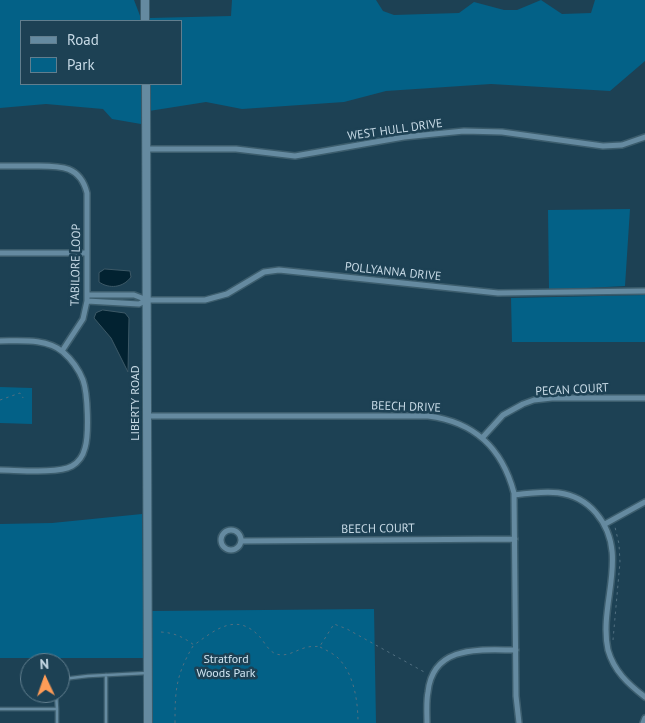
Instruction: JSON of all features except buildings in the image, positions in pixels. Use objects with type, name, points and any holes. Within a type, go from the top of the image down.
[{"type":"street","points":[[144,20],[145,0]]},
{"type":"street","name":"LIBERTY ROAD","points":[[146,85],[145,250],[148,416],[148,723]]},
{"type":"street","name":"WEST HULL DRIVE","points":[[146,149],[236,148],[295,156],[404,137],[464,131],[502,132],[603,146],[622,145],[645,136]]},
{"type":"street","name":"TABILORE LOOP","points":[[0,166],[59,166],[78,174],[87,193],[87,301],[83,319],[62,351]]},
{"type":"street","points":[[0,253],[87,253]]},
{"type":"street","name":"POLLYANNA DRIVE","points":[[147,300],[210,299],[227,294],[264,272],[279,270],[498,293],[645,291]]},
{"type":"street","points":[[87,295],[134,295],[147,300]]},
{"type":"street","points":[[87,301],[139,304],[147,300]]},
{"type":"street","points":[[0,340],[32,341],[43,343],[62,351],[77,369],[87,398],[86,444],[79,461],[67,469],[57,471],[0,470]]},
{"type":"street","name":"PECAN COURT","points":[[482,437],[503,415],[534,400],[552,398],[645,398]]},
{"type":"street","name":"BEECH DRIVE","points":[[148,416],[428,416],[451,420],[482,437],[498,454],[504,464],[514,495],[516,696],[519,723]]},
{"type":"street","points":[[514,495],[545,491],[565,493],[584,502],[606,524],[612,539],[613,553],[607,631],[609,651],[618,673],[630,686],[645,697]]},
{"type":"street","points":[[606,524],[645,502]]},
{"type":"street","name":"BEECH COURT","points":[[231,530],[239,533],[242,541],[238,548],[231,551],[223,548],[220,540],[224,533],[231,530]]},
{"type":"street","name":"BEECH COURT","points":[[242,541],[515,539]]},
{"type":"street","points":[[427,723],[427,696],[430,682],[444,660],[452,655],[469,650],[516,650]]},
{"type":"street","points":[[644,723],[645,718]]},
{"type":"lane","points":[[70,679],[148,673]]},
{"type":"lane","points":[[106,676],[106,723]]},
{"type":"lane","points":[[57,703],[58,723]]},
{"type":"lane","points":[[0,708],[57,709]]},
{"type":"path","points":[[0,400],[20,393],[23,398]]},
{"type":"path","points":[[614,644],[620,562],[615,526]]},
{"type":"path","points":[[175,723],[175,694],[182,664],[194,645],[211,633],[232,624],[251,628],[273,653],[283,655],[307,647],[320,646],[336,657],[347,672],[355,694],[358,723]]},
{"type":"path","points":[[320,646],[334,624],[347,629],[426,673]]},
{"type":"path","points":[[161,632],[182,636],[194,645]]},
{"type":"green space","points":[[0,0],[134,0],[142,20],[20,20],[20,85],[141,85],[141,124],[112,119],[103,109],[46,104],[0,108]]},
{"type":"green space","points":[[232,0],[376,0],[383,11],[394,15],[459,13],[474,2],[504,10],[517,10],[541,0],[562,14],[591,13],[595,0],[645,0],[645,61],[610,91],[491,84],[386,91],[344,102],[242,109],[206,102],[149,111],[149,85],[182,85],[182,20],[150,20],[150,18],[231,16]]},
{"type":"green space","points":[[630,209],[625,286],[549,290],[548,210]]},
{"type":"green space","points":[[645,295],[645,342],[512,342],[511,298]]},
{"type":"green space","points":[[0,387],[32,388],[32,424],[0,423]]},
{"type":"green space","points":[[142,514],[144,658],[70,658],[70,653],[20,653],[20,658],[0,658],[0,524],[52,523]]},
{"type":"green space","name":"Stratford Woods Park","points":[[374,609],[376,723],[151,723],[151,611]]},
{"type":"shaded area","points":[[105,269],[130,271],[131,277],[120,285],[107,286],[99,282],[99,273]]},
{"type":"shaded area","points":[[103,310],[125,313],[129,318],[128,372],[111,338],[94,318],[96,313]]}]
